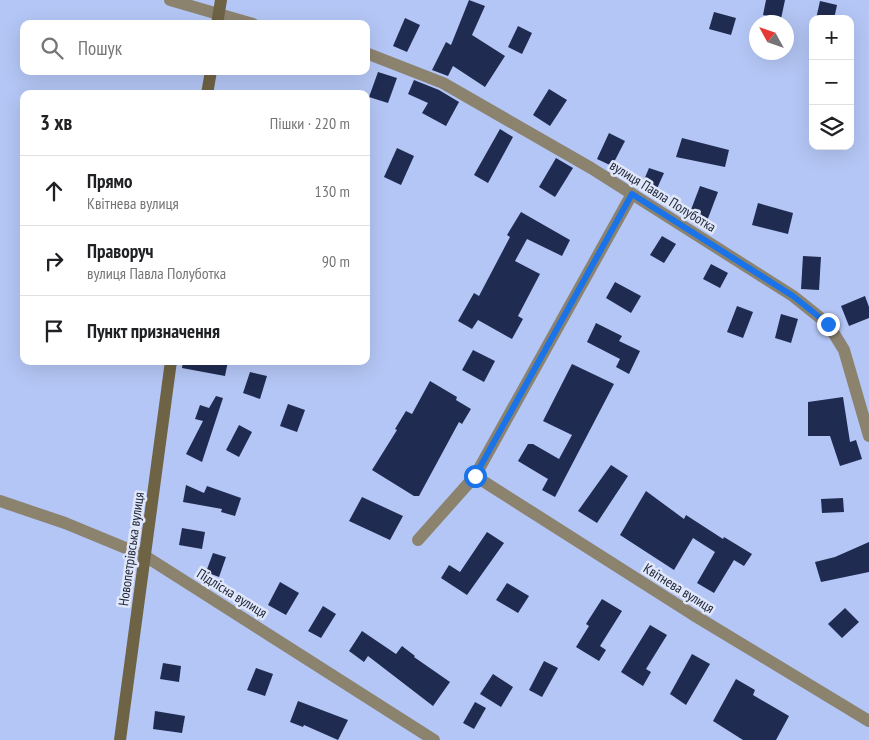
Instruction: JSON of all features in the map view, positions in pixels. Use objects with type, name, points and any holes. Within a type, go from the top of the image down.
[{"type":"street","points":[[170,0],[218,19],[221,0]]},
{"type":"street","name":"вулиця Павла Полуботка","points":[[370,55],[443,83],[632,194],[793,296],[828,324],[844,350],[869,436]]},
{"type":"street","points":[[208,90],[209,75]]},
{"type":"street","points":[[418,540],[475,476],[632,194]]},
{"type":"street","name":"Новопетрівська вулиця","points":[[120,740],[170,365]]},
{"type":"street","name":"Квітнева вулиця","points":[[475,476],[692,614],[869,722]]},
{"type":"street","name":"Підлісна вулиця","points":[[0,501],[65,523],[145,556],[434,740]]},
{"type":"building","points":[[469,0],[485,6],[472,35],[505,56],[485,87],[453,66],[448,76],[432,70],[446,42],[451,45]]},
{"type":"building","points":[[766,0],[785,0],[782,15],[763,15]]},
{"type":"building","points":[[820,1],[837,5],[835,15],[817,15]]},
{"type":"building","points":[[714,12],[736,18],[731,35],[709,29]]},
{"type":"building","points":[[405,18],[420,25],[407,52],[393,46]]},
{"type":"building","points":[[518,26],[532,33],[522,54],[508,47]]},
{"type":"building","points":[[378,72],[397,78],[388,103],[370,97]]},
{"type":"building","points":[[414,80],[439,90],[459,102],[446,126],[422,113],[428,103],[408,94]]},
{"type":"building","points":[[549,89],[567,100],[550,126],[533,115]]},
{"type":"building","points":[[500,129],[513,137],[488,183],[474,175]]},
{"type":"building","points":[[609,133],[625,141],[612,166],[597,159]]},
{"type":"building","points":[[682,138],[729,150],[725,167],[676,157]]},
{"type":"building","points":[[397,148],[414,156],[401,185],[384,177]]},
{"type":"building","points":[[556,158],[573,168],[555,197],[539,187]]},
{"type":"building","points":[[649,168],[664,173],[655,193],[641,187]]},
{"type":"building","points":[[700,186],[718,192],[707,221],[689,215]]},
{"type":"building","points":[[758,203],[793,213],[788,234],[752,225]]},
{"type":"building","points":[[521,212],[570,240],[562,256],[527,239],[515,261],[540,274],[518,316],[523,319],[512,339],[478,320],[472,329],[458,321],[474,293],[479,296],[510,237],[507,235]]},
{"type":"building","points":[[662,236],[676,244],[664,263],[650,255]]},
{"type":"building","points":[[803,256],[821,257],[819,290],[801,289]]},
{"type":"building","points":[[711,264],[728,273],[720,288],[703,279]]},
{"type":"building","points":[[615,282],[641,296],[631,313],[606,298]]},
{"type":"building","points":[[865,296],[869,307],[869,318],[849,326],[841,306]]},
{"type":"building","points":[[737,306],[753,312],[743,338],[727,332]]},
{"type":"building","points":[[781,314],[798,319],[791,343],[775,338]]},
{"type":"building","points":[[596,323],[622,336],[619,341],[640,351],[629,374],[616,367],[620,359],[587,342]]},
{"type":"building","points":[[473,350],[495,361],[484,382],[462,370]]},
{"type":"building","points":[[572,364],[614,384],[555,497],[542,490],[548,479],[518,461],[528,444],[533,444],[559,459],[572,435],[543,421]]},
{"type":"building","points":[[182,365],[227,365],[225,376],[182,368]]},
{"type":"building","points":[[250,372],[267,376],[260,399],[243,393]]},
{"type":"building","points":[[430,381],[457,397],[456,400],[471,409],[462,424],[459,422],[419,496],[414,496],[372,470],[397,430],[395,429],[406,411],[412,414]]},
{"type":"building","points":[[216,396],[223,398],[202,462],[186,454],[203,421],[195,419],[200,405],[209,408]]},
{"type":"building","points":[[843,397],[850,442],[856,440],[862,459],[840,466],[830,436],[808,436],[808,402]]},
{"type":"building","points":[[288,404],[305,410],[297,432],[280,426]]},
{"type":"building","points":[[239,425],[252,432],[239,457],[226,450]]},
{"type":"building","points":[[611,465],[628,476],[597,523],[578,511]]},
{"type":"building","points":[[186,485],[204,493],[207,486],[241,498],[235,516],[221,512],[222,509],[183,502]]},
{"type":"building","points":[[646,491],[684,519],[686,515],[723,539],[724,537],[752,554],[744,566],[734,560],[714,593],[697,583],[715,552],[693,538],[674,570],[620,535]]},
{"type":"building","points":[[362,497],[403,516],[390,540],[349,521]]},
{"type":"building","points":[[843,498],[844,512],[822,513],[821,499]]},
{"type":"building","points":[[182,528],[205,532],[202,549],[179,545]]},
{"type":"building","points":[[487,532],[504,543],[467,595],[441,578],[449,565],[460,572]]},
{"type":"building","points":[[869,542],[869,572],[821,582],[815,562],[835,557]]},
{"type":"building","points":[[213,553],[226,557],[219,577],[206,572]]},
{"type":"building","points":[[280,582],[299,593],[286,615],[268,605]]},
{"type":"building","points":[[507,583],[529,596],[518,613],[496,600]]},
{"type":"building","points":[[602,599],[622,611],[600,646],[606,650],[599,661],[576,647],[589,626],[586,624]]},
{"type":"building","points":[[323,606],[336,614],[321,638],[308,631]]},
{"type":"building","points":[[845,608],[859,622],[842,638],[828,624]]},
{"type":"building","points":[[650,625],[667,635],[646,669],[651,672],[643,686],[621,672]]},
{"type":"building","points":[[362,631],[396,654],[402,646],[414,657],[450,682],[433,706],[368,656],[364,662],[349,651]]},
{"type":"building","points":[[692,654],[710,664],[686,705],[670,694]]},
{"type":"building","points":[[544,661],[558,668],[542,697],[529,690]]},
{"type":"building","points":[[163,663],[181,666],[179,682],[160,679]]},
{"type":"building","points":[[256,668],[273,674],[265,696],[247,690]]},
{"type":"building","points":[[493,674],[513,687],[501,707],[480,694]]},
{"type":"building","points":[[736,679],[755,690],[753,695],[789,716],[776,740],[743,740],[713,721]]},
{"type":"building","points":[[298,701],[348,720],[338,740],[304,725],[303,727],[290,722]]},
{"type":"building","points":[[475,702],[486,708],[474,729],[463,723]]},
{"type":"building","points":[[155,711],[185,716],[182,733],[153,729]]},
{"type":"route","points":[[475,476],[632,194],[793,296],[828,324]]}]
